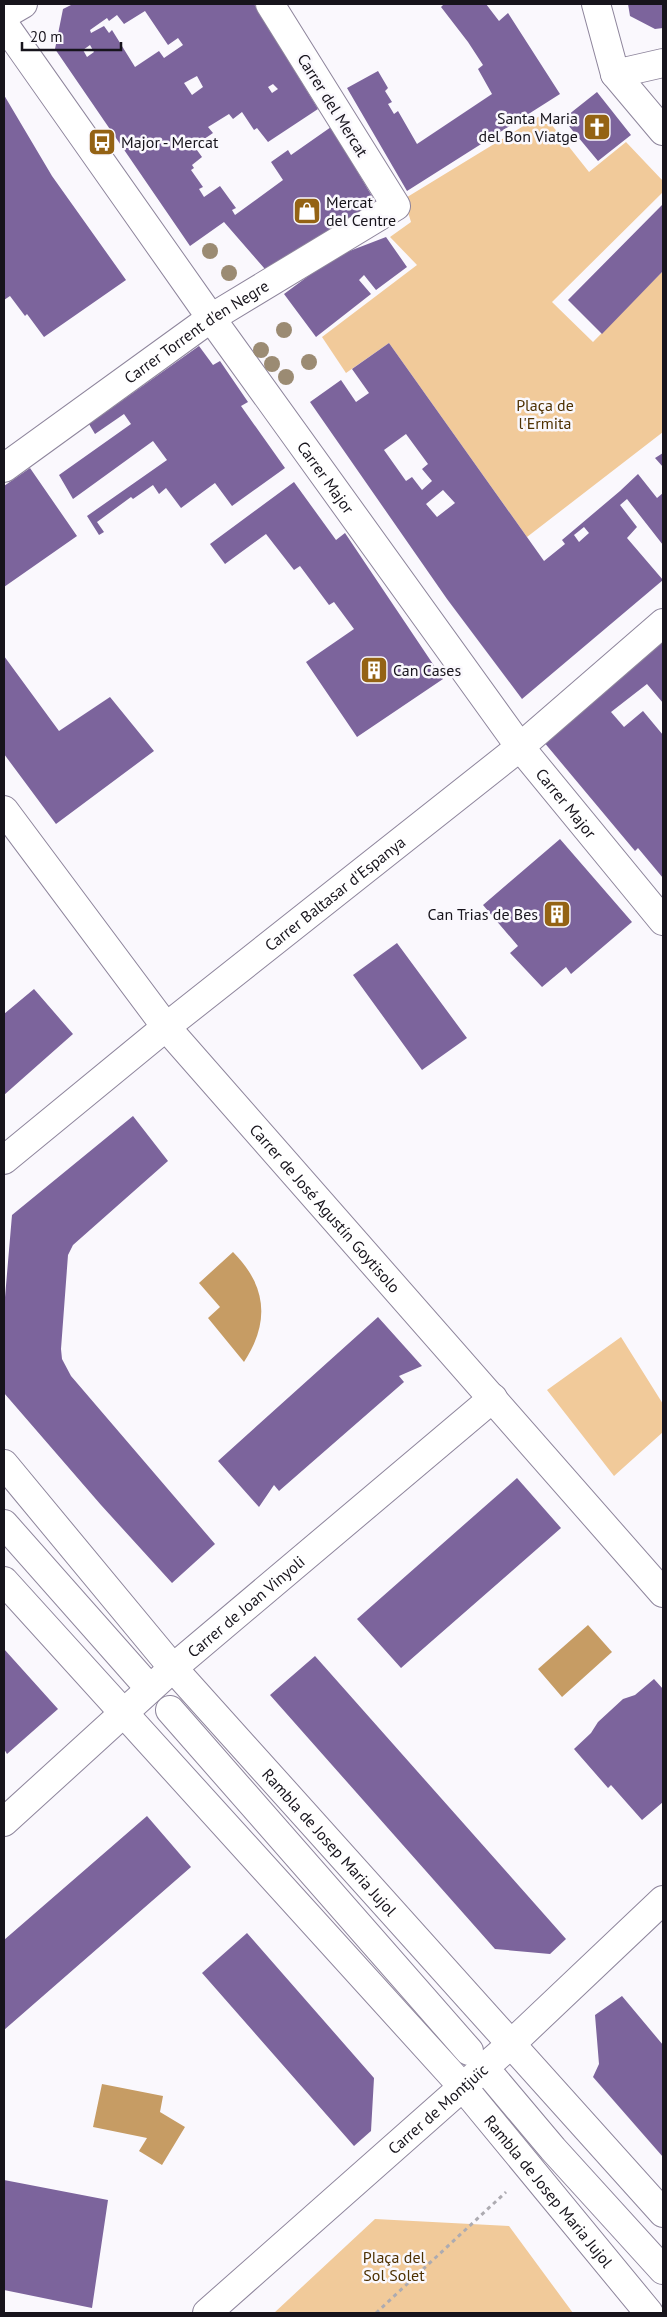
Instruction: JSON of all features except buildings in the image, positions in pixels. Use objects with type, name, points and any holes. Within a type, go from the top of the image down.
[{"type":"street","points":[[4,15],[23,4]]},
{"type":"street","name":"Carrer del Mercat","points":[[270,4],[396,206]]},
{"type":"street","points":[[596,4],[615,74],[663,131]]},
{"type":"street","name":"Carrer Major","points":[[4,24],[211,318],[520,748],[663,921]]},
{"type":"street","points":[[615,74],[663,63]]},
{"type":"street","name":"Carrer Torrent d'en Negre","points":[[4,468],[211,318],[396,206]]},
{"type":"street","name":"Carrer Baltasar d'Espanya","points":[[4,1160],[166,1027],[520,748],[663,623]]},
{"type":"street","name":"Carrer de José Agustín Goytisolo","points":[[4,810],[166,1027],[663,1593]]},
{"type":"street","name":"Carrer de Joan Vinyoli","points":[[4,1822],[173,1668],[493,1398]]},
{"type":"street","name":"Rambla de Josep Maria Jujol","points":[[4,1464],[173,1668],[663,2213]]},
{"type":"street","points":[[4,1524],[143,1681]]},
{"type":"street","name":"Rambla de Josep Maria Jujol","points":[[4,1581],[462,2086],[649,2313]]},
{"type":"street","name":"Rambla de Josep Maria Jujol","points":[[170,1710],[469,2051]]},
{"type":"street","name":"Carrer de Montjuïc","points":[[207,2313],[510,2045],[663,1900]]},
{"type":"street","name":"Rambla de Josep Maria Jujol","points":[[494,2079],[552,2149],[663,2270]]},
{"type":"path","points":[[376,2313],[506,2192]]},
{"type":"green space","name":"Plaça de l'Ermita","points":[[543,114],[589,172],[626,142],[663,181],[663,192],[552,302],[593,342],[663,271],[663,432],[527,537],[389,343],[346,373],[322,337],[417,265],[390,237],[411,222],[404,199]]},
{"type":"green space","points":[[621,1337],[663,1404],[663,1432],[614,1476],[547,1390]]},
{"type":"green space","name":"Plaça del Sol Solet","points":[[375,2219],[509,2226],[573,2313],[274,2313]]},
{"type":"shaded area","points":[[233,1252],[253,1278],[261,1305],[258,1333],[244,1362],[208,1318],[220,1307],[199,1283]]},
{"type":"shaded area","points":[[588,1625],[612,1652],[562,1697],[538,1669]]},
{"type":"shaded area","points":[[102,2084],[163,2096],[160,2112],[185,2127],[162,2165],[139,2151],[147,2138],[93,2127]]},
{"type":"place","name":"Santa Maria del Bon Viatge","points":[[597,127]]},
{"type":"place","name":"Major - Mercat","points":[[102,142]]},
{"type":"place","name":"Mercat del Centre","points":[[307,211]]},
{"type":"place","name":"Can Cases","points":[[374,670]]},
{"type":"place","name":"Can Trias de Bes","points":[[557,914]]}]
